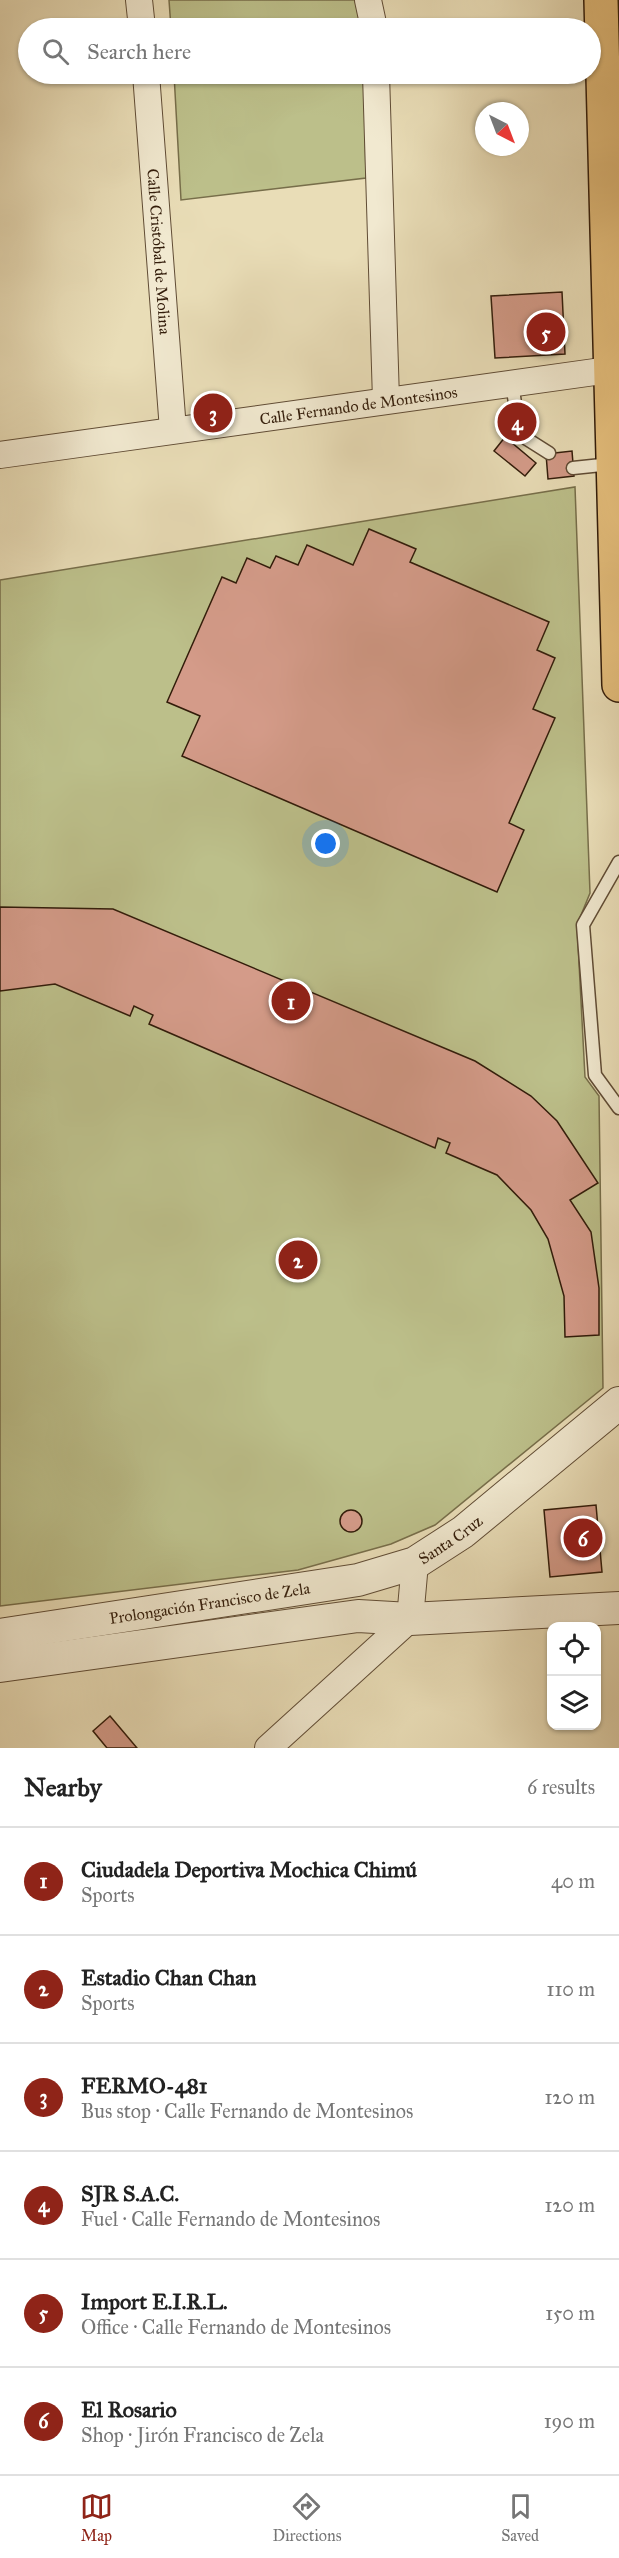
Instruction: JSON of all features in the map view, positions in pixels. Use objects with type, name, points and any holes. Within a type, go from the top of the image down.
[{"type":"main road","points":[[601,0],[612,225],[609,369],[619,685]]},
{"type":"street","points":[[140,0],[141,18]]},
{"type":"street","points":[[368,0],[372,18]]},
{"type":"street","name":"Calle Cristóbal de Molina","points":[[147,84],[173,430]]},
{"type":"street","points":[[376,84],[386,400]]},
{"type":"street","name":"Calle Fernando de Montesinos","points":[[0,455],[609,369]]},
{"type":"street","name":"Santa Cruz","points":[[410,1620],[415,1563],[463,1532],[619,1402]]},
{"type":"street","name":"Prolongación Francisco de Zela","points":[[0,1635],[358,1580],[415,1563]]},
{"type":"street","name":"Prolongación Francisco de Zela","points":[[0,1666],[358,1616],[410,1620],[619,1608]]},
{"type":"street","points":[[268,1748],[410,1620]]},
{"type":"lane","points":[[512,383],[516,411]]},
{"type":"lane","points":[[519,434],[549,453]]},
{"type":"lane","points":[[573,468],[612,464]]},
{"type":"lane","points":[[619,862],[584,925],[595,1075],[619,1108]]},
{"type":"green space","points":[[169,0],[355,0],[359,18],[170,18]]},
{"type":"green space","points":[[175,84],[364,84],[366,178],[181,200]]},
{"type":"green space","points":[[575,487],[590,893],[577,925],[585,1077],[599,1096],[603,1388],[435,1525],[391,1544],[298,1570],[0,1606],[0,580]]},
{"type":"building","points":[[562,292],[565,354],[495,358],[491,296]]},
{"type":"building","points":[[532,408],[535,432],[503,436],[500,412]]},
{"type":"building","points":[[505,437],[536,463],[525,476],[494,451]]},
{"type":"building","points":[[572,451],[574,476],[548,479],[546,454]]},
{"type":"building","points":[[369,529],[416,549],[410,562],[549,622],[537,650],[555,658],[533,709],[555,718],[509,823],[524,830],[497,892],[182,756],[200,716],[167,702],[222,577],[236,583],[247,558],[270,568],[276,556],[298,565],[307,545],[353,565]]},
{"type":"building","points":[[0,907],[113,909],[475,1061],[531,1096],[557,1121],[598,1183],[570,1200],[591,1232],[599,1288],[599,1335],[565,1337],[564,1296],[548,1239],[531,1210],[497,1175],[446,1153],[450,1143],[438,1138],[435,1148],[149,1024],[153,1015],[134,1006],[130,1016],[55,984],[0,991]]},
{"type":"building","points":[[596,1505],[602,1572],[550,1577],[544,1510]]},
{"type":"building","points":[[351,1510],[359,1513],[362,1521],[359,1529],[351,1532],[343,1529],[340,1521],[343,1513]]},
{"type":"building","points":[[110,1716],[137,1748],[107,1748],[93,1731]]},
{"type":"place","name":"Import E.I.R.L.","points":[[546,332]]},
{"type":"place","name":"FERMO-481","points":[[213,413]]},
{"type":"place","name":"SJR S.A.C.","points":[[517,422]]},
{"type":"place","name":"Ciudadela Deportiva Mochica Chimú","points":[[291,1001]]},
{"type":"place","name":"Estadio Chan Chan","points":[[298,1260]]},
{"type":"place","name":"El Rosario","points":[[583,1538]]}]
